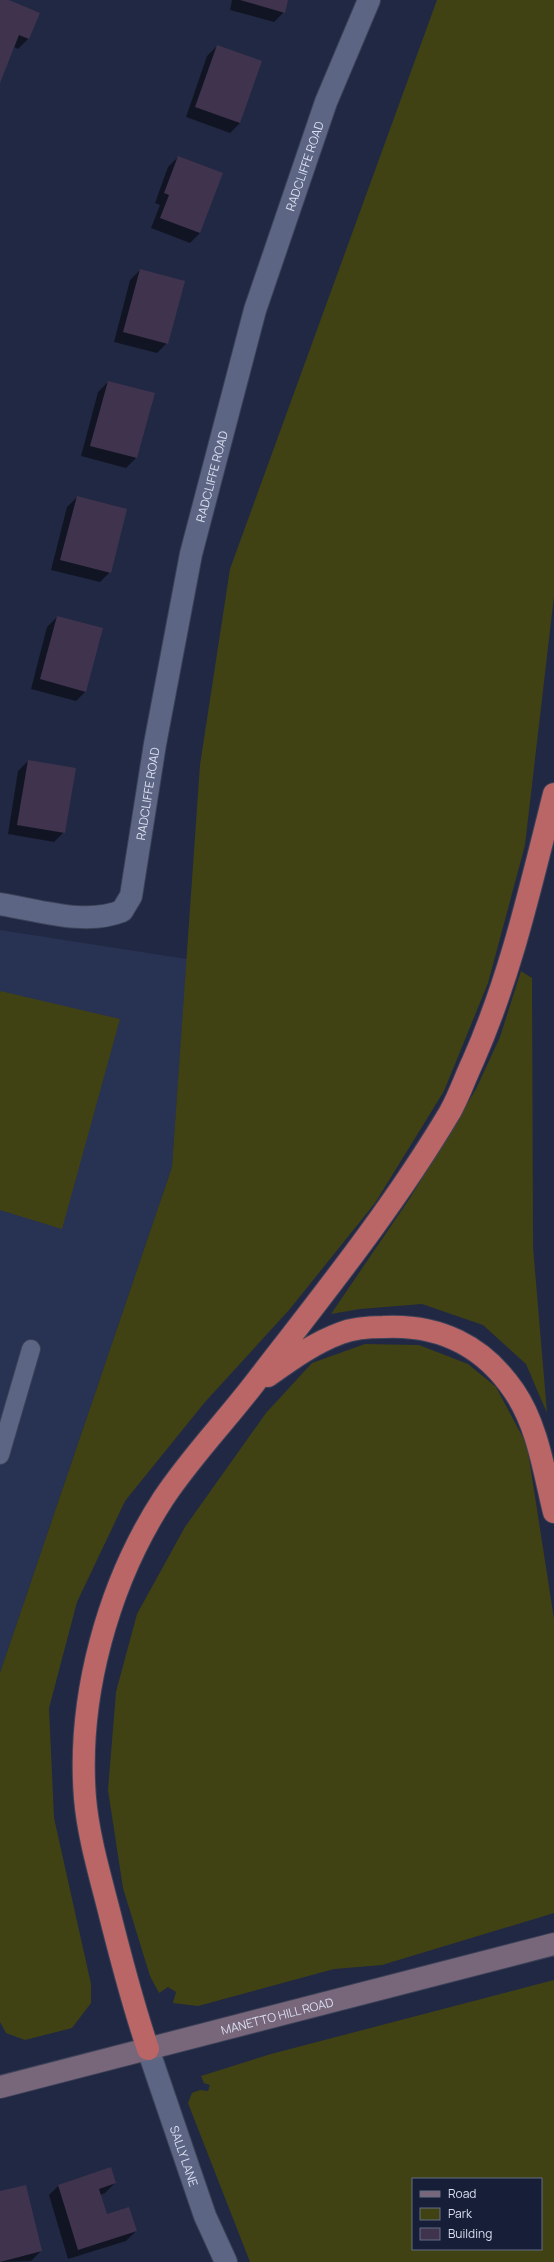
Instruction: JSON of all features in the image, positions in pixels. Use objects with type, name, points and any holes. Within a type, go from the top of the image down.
[{"type":"highway","points":[[148,2049],[134,2006],[99,1870],[85,1799],[85,1741],[94,1670],[114,1596],[133,1550],[164,1499],[194,1456],[251,1388],[410,1175],[452,1108],[501,992],[554,794]]},
{"type":"highway","points":[[251,1388],[309,1347],[342,1332],[372,1327],[408,1326],[440,1333],[468,1345],[494,1367],[515,1392],[538,1446],[554,1512]]},
{"type":"main road","name":"MANETTO HILL ROAD","points":[[0,2087],[552,1945]]},
{"type":"street","name":"RADCLIFFE ROAD","points":[[0,904],[85,918],[108,916],[122,911],[131,896],[155,744],[191,554],[254,310],[326,102],[369,0]]},
{"type":"street","name":"SALLY LANE","points":[[148,2049],[205,2216],[226,2262]]},
{"type":"lane","points":[[0,1455],[31,1349]]},
{"type":"shaded area","points":[[0,930],[187,959],[172,1167],[0,1673]]},
{"type":"green space","points":[[437,0],[554,0],[554,596],[525,845],[488,983],[444,1091],[375,1203],[289,1310],[205,1402],[125,1501],[77,1602],[49,1708],[54,1818],[91,1984],[91,2003],[72,2028],[25,2040],[6,2033],[0,2022],[0,1673],[172,1167],[200,765],[230,569]]},
{"type":"green space","points":[[521,971],[532,978],[533,1247],[547,1413],[526,1364],[483,1325],[422,1304],[360,1309],[331,1314],[410,1198],[476,1089],[500,1037]]},
{"type":"green space","points":[[0,991],[120,1019],[62,1229],[0,1210]]},
{"type":"green space","points":[[365,1344],[419,1345],[468,1364],[496,1387],[527,1445],[554,1619],[554,1913],[382,1965],[334,1969],[198,2006],[173,2003],[176,1992],[168,1987],[159,1993],[150,1976],[123,1888],[108,1790],[116,1692],[137,1614],[185,1527],[266,1413],[312,1363]]},
{"type":"green space","points":[[554,1980],[554,2262],[250,2262],[188,2103],[192,2093],[200,2090],[208,2091],[210,2085],[204,2083],[201,2076],[271,2054]]},
{"type":"building","points":[[0,0],[9,0],[40,13],[29,39],[19,35],[0,83]]},
{"type":"building","points":[[240,0],[288,0],[285,13]]},
{"type":"building","points":[[217,45],[262,61],[240,123],[195,107]]},
{"type":"building","points":[[178,156],[223,173],[200,233],[160,218],[169,195],[164,193]]},
{"type":"building","points":[[140,269],[185,281],[168,344],[123,332]]},
{"type":"building","points":[[108,381],[155,393],[137,458],[90,446]]},
{"type":"building","points":[[77,496],[127,509],[111,573],[60,560]]},
{"type":"building","points":[[57,616],[103,628],[86,692],[40,679]]},
{"type":"building","points":[[28,760],[76,768],[65,833],[17,825]]},
{"type":"building","points":[[111,2167],[116,2183],[99,2189],[107,2214],[129,2207],[137,2231],[78,2250],[58,2185]]},
{"type":"building","points":[[26,2185],[42,2251],[0,2262],[0,2191]]}]
